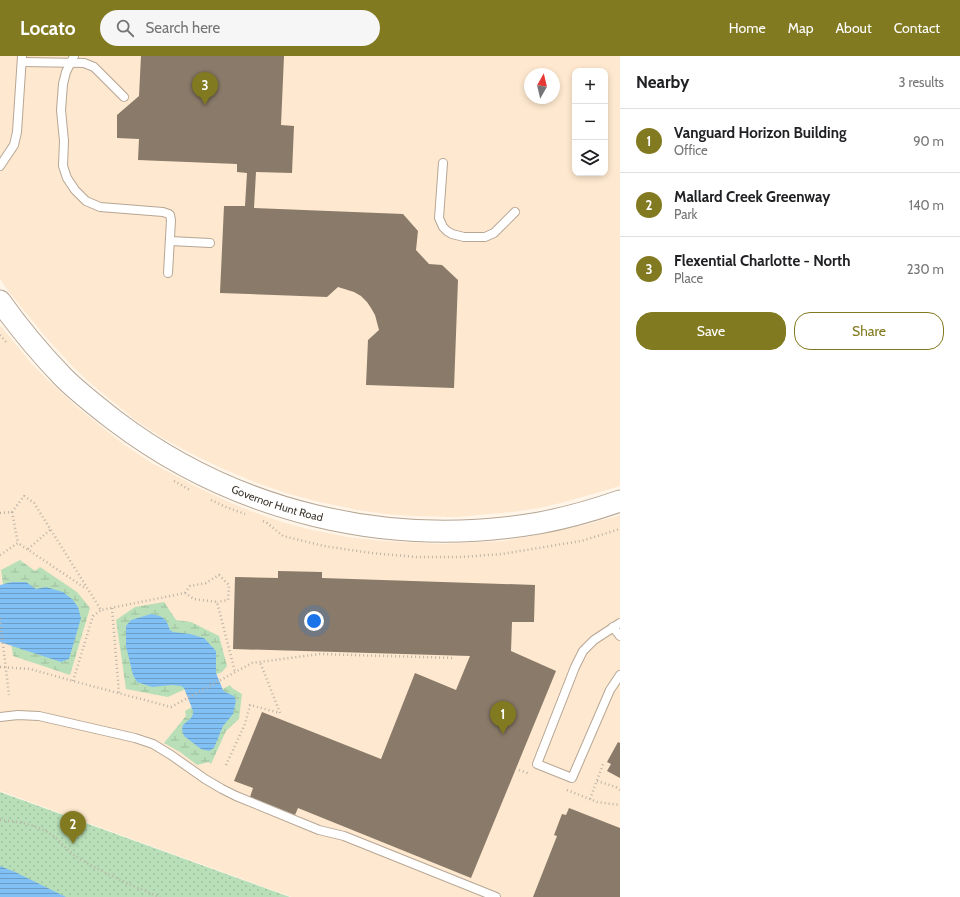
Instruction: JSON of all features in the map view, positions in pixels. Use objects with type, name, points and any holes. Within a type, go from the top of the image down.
[{"type":"street","name":"Governor Hunt Road","points":[[0,301],[39,351],[63,377],[97,407],[133,434],[172,460],[214,481],[258,499],[304,514],[352,524],[431,531],[456,531],[504,528],[560,519],[620,501]]},
{"type":"lane","points":[[0,166],[14,145],[17,132],[22,59],[72,59],[84,63],[94,67],[124,97]]},
{"type":"lane","points":[[72,59],[64,78],[61,110],[64,141],[63,166],[67,178],[75,190],[86,200],[100,207],[158,211],[168,214],[171,218],[168,273]]},
{"type":"lane","points":[[443,163],[439,218],[443,227],[452,234],[464,237],[480,238],[490,236],[515,212]]},
{"type":"lane","points":[[170,241],[210,243]]},
{"type":"lane","points":[[620,636],[617,625],[594,640],[583,651],[575,667],[537,764],[572,778],[610,690],[620,675]]},
{"type":"lane","points":[[0,717],[18,715],[39,716],[135,738],[153,744],[172,755],[222,790],[319,830],[344,836],[496,897]]},
{"type":"path","points":[[88,589],[18,543],[12,512],[24,496],[34,503],[50,530],[88,589],[101,610]]},
{"type":"path","points":[[0,513],[12,512]]},
{"type":"path","points":[[28,549],[50,530]]},
{"type":"path","points":[[0,555],[18,543]]},
{"type":"path","points":[[73,681],[93,616],[101,610],[185,593],[190,586],[206,583],[218,575],[229,585],[228,600],[217,602],[194,599],[185,593]]},
{"type":"path","points":[[217,602],[235,672]]},
{"type":"path","points":[[112,608],[119,693]]},
{"type":"path","points":[[0,619],[9,695]]},
{"type":"path","points":[[0,667],[30,669],[171,707],[252,663],[320,654],[455,658]]},
{"type":"path","points":[[226,765],[245,724],[250,705],[280,713],[260,662]]},
{"type":"path","points":[[590,799],[603,764]]},
{"type":"path","points":[[597,781],[616,787],[620,790]]},
{"type":"path","points":[[0,820],[28,824],[42,829],[58,840],[68,851],[79,858],[120,881],[160,897]]},
{"type":"shaded area","points":[[0,56],[620,56],[620,486],[539,508],[457,517],[385,514],[357,510],[286,493],[223,469],[188,452],[161,437],[134,419],[72,366],[44,335],[0,279]]},
{"type":"shaded area","points":[[0,325],[32,364],[53,385],[77,407],[122,443],[150,462],[199,488],[229,502],[282,522],[348,537],[383,541],[441,544],[503,541],[581,526],[620,515],[620,897],[292,897],[0,791]]},
{"type":"green space","points":[[20,560],[35,571],[40,567],[77,592],[90,608],[70,675],[13,656],[1,570]]},
{"type":"green space","points":[[164,602],[176,620],[191,622],[219,636],[227,666],[222,672],[168,697],[126,689],[116,620],[135,607]]},
{"type":"green space","points":[[230,685],[242,694],[239,719],[226,731],[211,764],[209,762],[197,765],[180,752],[164,743],[186,716],[185,711]]},
{"type":"green space","points":[[0,792],[290,897],[0,897]]},
{"type":"water","points":[[12,582],[26,582],[36,589],[46,587],[63,592],[72,599],[78,607],[81,618],[69,659],[61,662],[0,642],[0,585]]},
{"type":"water","points":[[151,614],[164,618],[170,630],[173,632],[190,634],[204,638],[216,651],[216,673],[223,690],[234,696],[236,701],[233,714],[223,726],[214,748],[209,751],[201,749],[184,736],[182,730],[183,725],[191,718],[193,711],[184,688],[181,686],[172,685],[152,687],[137,682],[133,675],[126,646],[126,626],[131,620]]},
{"type":"water","points":[[0,866],[15,872],[66,897],[0,897]]},
{"type":"building","points":[[141,56],[284,56],[281,125],[294,126],[292,173],[256,172],[254,208],[403,214],[418,231],[416,250],[429,264],[442,265],[458,280],[454,388],[366,385],[368,340],[379,330],[375,315],[371,308],[361,296],[354,292],[338,287],[327,297],[220,293],[224,206],[245,206],[247,173],[237,172],[237,164],[138,160],[139,139],[117,138],[117,115],[139,96]]},
{"type":"building","points":[[278,571],[322,572],[322,578],[535,585],[534,622],[512,622],[511,651],[556,671],[471,878],[298,808],[295,815],[250,797],[253,788],[234,781],[262,712],[381,759],[415,673],[456,690],[470,656],[233,649],[235,577],[278,578]]},
{"type":"building","points":[[618,742],[620,743],[620,778],[607,771],[611,764],[607,762]]},
{"type":"building","points":[[569,808],[620,828],[620,897],[533,897],[557,836],[554,835],[562,814],[566,815]]},
{"type":"place","name":"Flexential Charlotte - North","points":[[205,105]]},
{"type":"place","name":"Vanguard Horizon Building","points":[[503,734]]},
{"type":"place","name":"Mallard Creek Greenway","points":[[73,844]]}]
